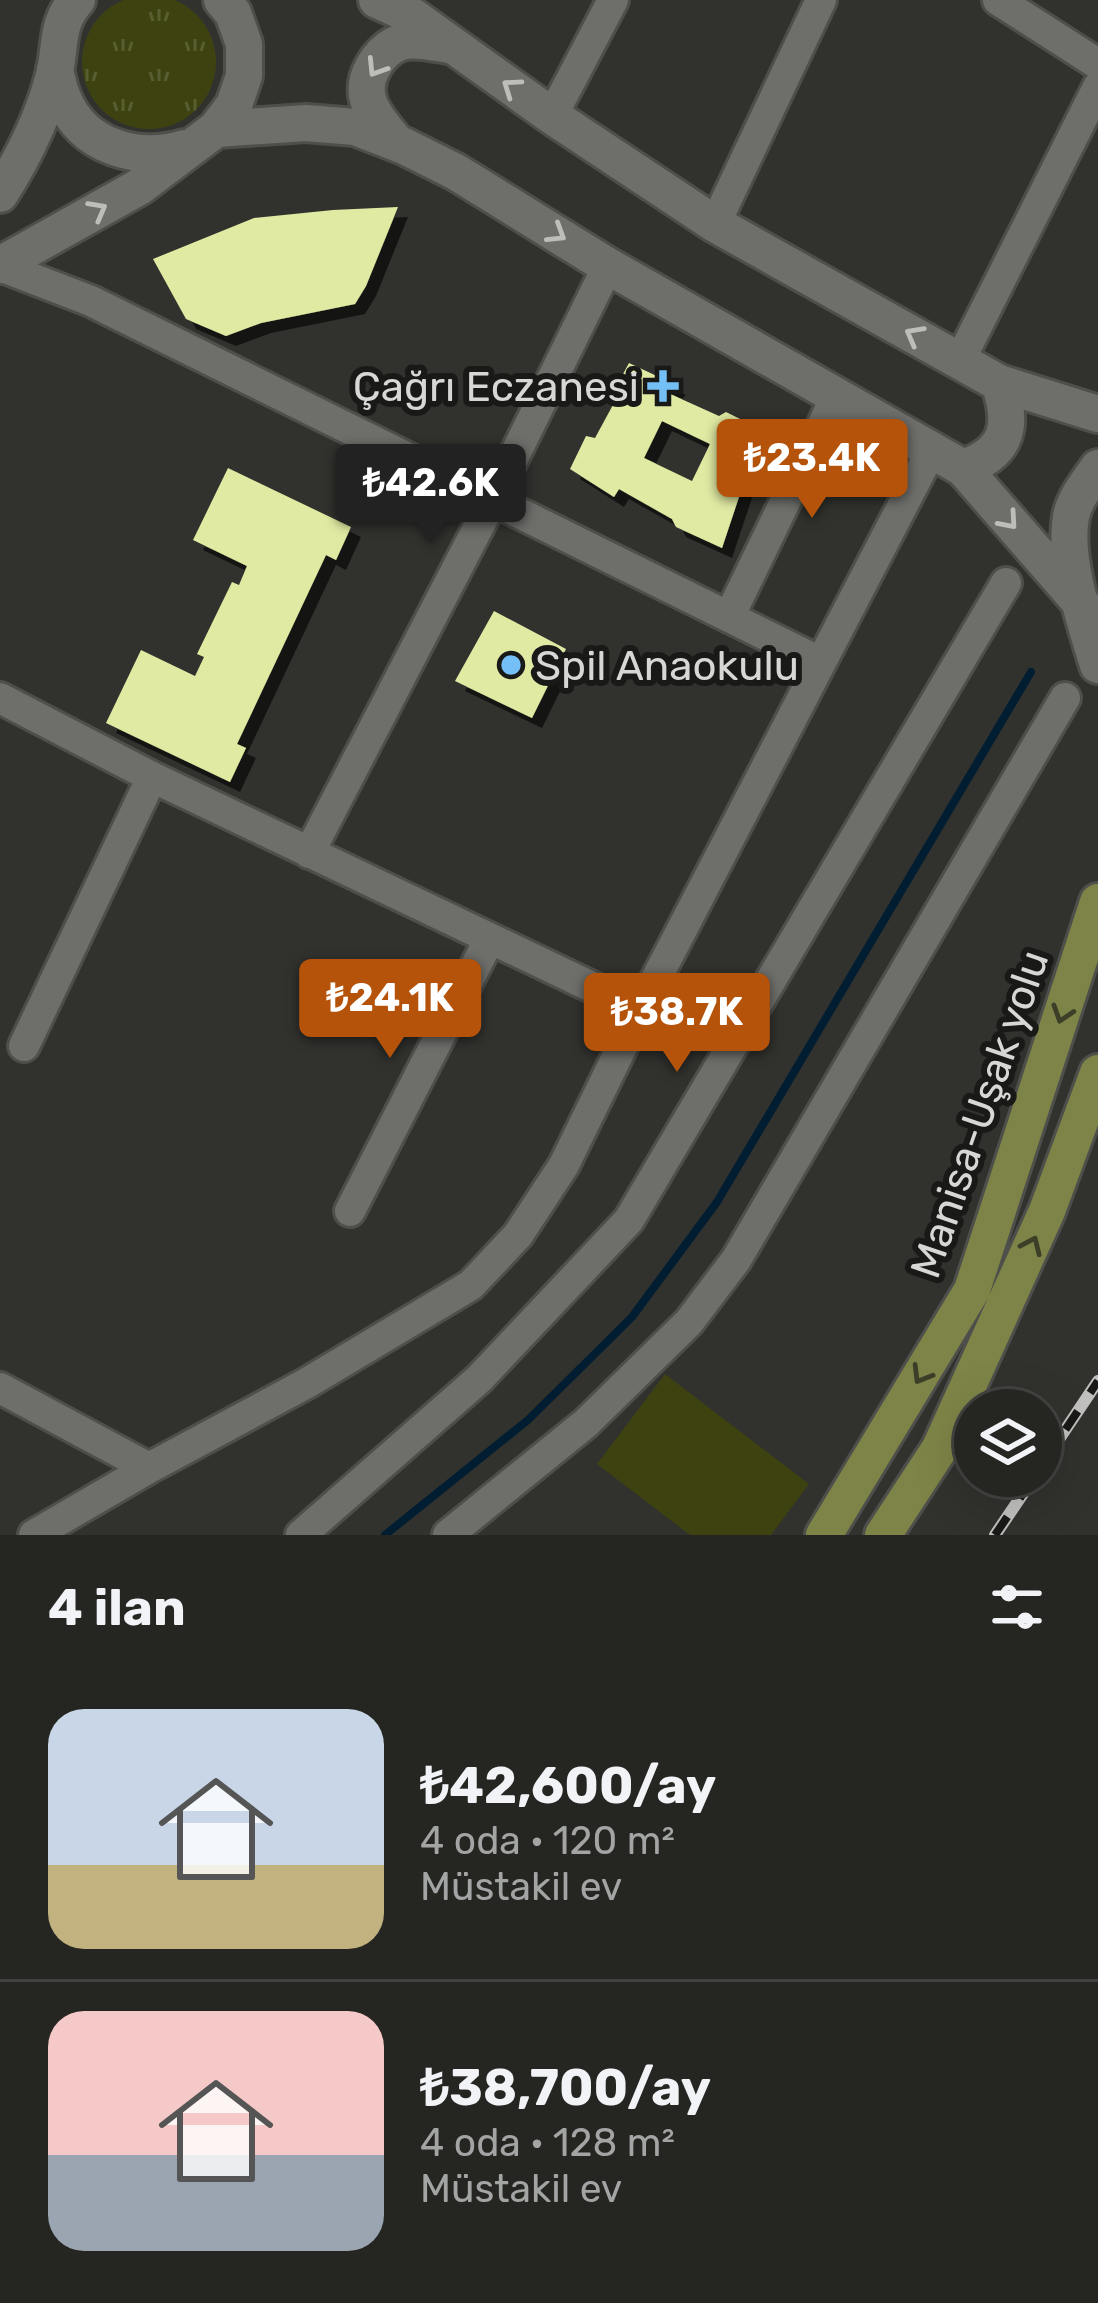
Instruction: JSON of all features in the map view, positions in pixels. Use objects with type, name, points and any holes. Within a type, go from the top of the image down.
[{"type":"main road","name":"Manisa-Uşak yolu","points":[[824,1535],[972,1290],[1098,902]]},
{"type":"main road","points":[[883,1535],[940,1448],[1047,1211],[1098,1073]]},
{"type":"street","points":[[39,0],[56,53],[63,99],[79,124],[103,143],[131,154],[161,155],[203,138],[306,123],[355,127],[397,143],[456,172],[608,266],[947,460],[1089,612]]},
{"type":"street","points":[[0,194],[20,158],[70,8],[77,0]]},
{"type":"street","points":[[0,265],[139,187],[203,138],[234,105],[244,76],[244,44],[233,13],[222,0]]},
{"type":"street","points":[[377,0],[405,8],[552,116],[715,224],[999,383],[1098,414]]},
{"type":"street","points":[[552,116],[614,0]]},
{"type":"street","points":[[715,224],[821,0]]},
{"type":"street","points":[[998,0],[1098,64]]},
{"type":"street","points":[[397,143],[366,99],[366,82],[376,62],[405,40],[452,46]]},
{"type":"street","points":[[960,360],[1098,87]]},
{"type":"street","points":[[0,265],[91,302],[820,662]]},
{"type":"street","points":[[309,854],[608,266]]},
{"type":"street","points":[[947,460],[982,462],[994,453],[1004,438],[1007,405],[999,383]]},
{"type":"street","points":[[729,617],[836,397]]},
{"type":"street","points":[[34,1535],[308,1383],[470,1285],[518,1234],[564,1165],[820,662],[947,460]]},
{"type":"street","points":[[1098,468],[1082,490],[1071,518],[1071,551],[1098,665]]},
{"type":"street","points":[[301,1535],[478,1379],[629,1220],[1006,583]]},
{"type":"street","points":[[0,698],[309,854],[640,1010]]},
{"type":"street","points":[[448,1535],[586,1423],[689,1322],[736,1260],[1065,698]]},
{"type":"street","points":[[24,1046],[152,777]]},
{"type":"street","points":[[350,1211],[489,940]]},
{"type":"street","points":[[0,1388],[148,1468]]},
{"type":"green space","points":[[126,-1],[172,-1],[186,6],[205,25],[215,49],[215,75],[205,99],[186,118],[162,128],[136,128],[112,118],[93,99],[83,75],[83,49],[93,25]]},
{"type":"green space","points":[[665,1374],[809,1484],[771,1535],[690,1535],[597,1464]]},
{"type":"building","points":[[398,207],[355,304],[261,323],[226,336],[186,319],[153,259],[254,218]]},
{"type":"building","points":[[629,363],[676,385],[668,393],[719,416],[726,412],[779,438],[742,488],[722,548],[676,527],[672,519],[619,489],[614,497],[570,469],[586,436],[595,438],[614,403],[610,398]],"holes":[[[662,421],[710,444],[692,481],[644,458]]]},
{"type":"building","points":[[228,468],[351,527],[336,560],[326,555],[237,744],[246,748],[230,782],[106,723],[141,650],[195,676],[204,657],[197,654],[232,582],[239,585],[247,566],[193,540]]},
{"type":"building","name":"Spil Anaokulu","points":[[494,611],[566,649],[532,718],[455,681]]},
{"type":"waterway","points":[[385,1535],[528,1420],[632,1317],[717,1202],[1031,672]]},
{"type":"railway","points":[[1062,1435],[1098,1381]]},
{"type":"railway","points":[[995,1535],[1021,1497]]},
{"type":"place","name":"Çağrı Eczanesi","points":[[663,386]]},
{"type":"place","name":"Spil Anaokulu","points":[[511,665]]}]
